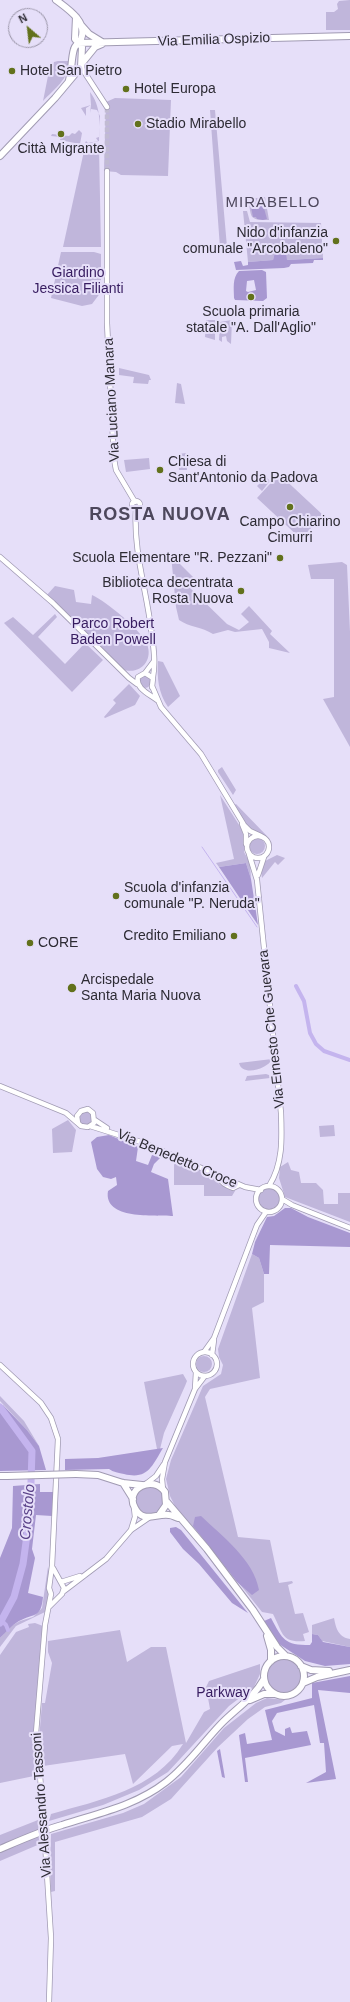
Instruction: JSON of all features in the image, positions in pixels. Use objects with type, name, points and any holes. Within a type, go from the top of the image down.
[{"type":"main road","points":[[56,0],[76,17],[89,34],[103,43]]},
{"type":"main road","points":[[76,17],[75,39],[82,48],[81,65]]},
{"type":"main road","points":[[67,84],[73,62],[74,48],[81,38],[81,25]]},
{"type":"main road","name":"Via Emilia Ospizio","points":[[78,43],[350,36]]},
{"type":"main road","points":[[0,156],[67,84],[95,47],[103,43]]},
{"type":"main road","points":[[0,1476],[76,1474],[103,1476],[123,1483],[156,1484],[163,1490],[167,1502],[179,1519],[200,1540],[254,1610],[270,1644],[271,1661]]},
{"type":"main road","points":[[123,1483],[133,1498],[134,1508],[142,1516],[150,1517],[169,1515],[179,1519]]},
{"type":"main road","points":[[133,1498],[137,1489],[145,1484]]},
{"type":"main road","points":[[159,1515],[165,1508],[167,1502]]},
{"type":"main road","points":[[263,1627],[277,1647],[286,1656],[297,1660],[304,1674],[303,1683]]},
{"type":"main road","points":[[286,1656],[278,1657],[271,1661],[265,1668],[264,1679],[267,1688],[274,1694],[282,1697],[290,1696],[296,1692],[303,1683],[316,1677],[338,1671]]},
{"type":"main road","points":[[301,1666],[319,1671],[350,1670]]},
{"type":"main road","points":[[0,1849],[45,1830],[126,1805],[151,1792],[178,1771],[221,1723],[246,1702],[264,1679]]},
{"type":"main road","points":[[246,1702],[264,1694],[274,1694]]},
{"type":"street","points":[[81,65],[107,107]]},
{"type":"street","name":"Via Luciano Manara","points":[[107,171],[108,316],[114,464],[135,502],[140,504],[140,508],[136,510],[136,538],[151,624],[154,661]]},
{"type":"street","points":[[0,557],[53,603],[124,673],[157,700]]},
{"type":"street","points":[[137,684],[138,677],[154,661]]},
{"type":"street","points":[[154,661],[154,681],[152,686],[157,700],[168,717],[201,754],[240,819],[250,831],[266,839],[269,846],[268,852],[264,857],[255,858],[249,854],[246,845],[246,834],[240,819]]},
{"type":"street","points":[[124,673],[131,675],[143,673],[153,677]]},
{"type":"street","points":[[145,690],[152,686]]},
{"type":"street","points":[[246,845],[251,838],[261,836]]},
{"type":"street","name":"Via Ernesto Che Guevara","points":[[249,854],[257,880]]},
{"type":"street","name":"Via Ernesto Che Guevara","points":[[264,857],[258,868],[257,880],[281,1119],[281,1145],[275,1177],[275,1188]]},
{"type":"street","points":[[0,1086],[66,1113],[84,1127],[90,1126],[95,1120],[93,1113],[90,1110],[85,1109],[79,1112],[66,1113]]},
{"type":"street","points":[[78,1123],[77,1116],[79,1112]]},
{"type":"street","name":"Via Benedetto Croce","points":[[95,1120],[109,1131]]},
{"type":"street","name":"Via Benedetto Croce","points":[[90,1126],[144,1143],[217,1176],[239,1184],[257,1196]]},
{"type":"street","name":"Via Ernesto Che Guevara","points":[[269,1186],[275,1177]]},
{"type":"street","points":[[281,1206],[282,1200],[280,1191],[275,1188],[269,1186],[261,1190],[257,1196],[257,1202],[260,1208],[266,1212],[274,1211],[281,1206],[292,1206]]},
{"type":"street","name":"Via Benedetto Croce","points":[[245,1187],[261,1190]]},
{"type":"street","points":[[282,1200],[292,1206],[350,1228]]},
{"type":"street","points":[[212,1355],[214,1338],[257,1225],[260,1208]]},
{"type":"street","points":[[257,1225],[266,1212]]},
{"type":"street","points":[[195,1389],[196,1372],[193,1367],[194,1360],[198,1354],[204,1352],[214,1338]]},
{"type":"street","points":[[145,1484],[156,1476],[165,1462],[195,1389],[205,1376],[213,1373],[216,1368],[216,1360],[212,1355],[204,1352]]},
{"type":"street","name":"Via Alessandro Tassoni","points":[[0,1365],[41,1403],[56,1428],[58,1460],[51,1583],[49,1588],[51,1594],[43,1644],[36,1733],[44,1818],[51,1938],[49,2002]]},
{"type":"street","points":[[196,1372],[205,1376]]},
{"type":"street","points":[[163,1490],[162,1479],[165,1462]]},
{"type":"street","points":[[131,1530],[134,1517],[134,1508]]},
{"type":"street","points":[[48,1608],[58,1596],[114,1551],[131,1530],[150,1517]]},
{"type":"street","name":"Via Alessandro Tassoni","points":[[52,1566],[60,1582],[64,1586],[64,1591]]},
{"type":"street","points":[[51,1583],[60,1582],[85,1574]]},
{"type":"street","points":[[51,1594],[58,1596]]},
{"type":"green space","points":[[350,0],[350,30],[326,30],[326,12],[334,12],[338,9],[337,4],[339,1]]},
{"type":"green space","points":[[68,61],[66,73],[60,83],[43,101],[48,76],[54,62]]},
{"type":"green space","points":[[90,92],[94,97],[99,113],[97,110],[91,109],[90,113]]},
{"type":"green space","name":"Stadio Mirabello","points":[[115,98],[171,100],[168,176],[121,175],[116,172],[104,171],[106,102]]},
{"type":"green space","points":[[91,105],[86,108],[86,116],[81,108]]},
{"type":"green space","points":[[210,110],[215,110],[227,247],[220,248]]},
{"type":"green space","points":[[100,126],[99,141],[87,144],[85,143],[86,141],[88,143],[98,141],[96,138],[99,137]]},
{"type":"green space","points":[[79,130],[82,133],[80,144],[60,140],[61,137],[51,136],[52,134],[69,136],[72,133],[75,134]]},
{"type":"green space","points":[[92,148],[99,148],[101,247],[63,247],[84,151]]},
{"type":"green space","points":[[265,197],[269,220],[252,217],[248,199]]},
{"type":"green space","points":[[243,211],[247,211],[250,222],[321,223],[323,258],[287,260],[286,246],[275,252],[273,260],[248,262]]},
{"type":"green space","name":"Giardino Jessica Filianti","points":[[61,252],[94,252],[101,254],[101,292],[92,304],[82,306],[51,298]]},
{"type":"green space","points":[[206,320],[215,320],[215,340],[205,337]]},
{"type":"green space","points":[[232,320],[231,344],[227,341],[226,336],[222,337],[222,342],[219,340],[220,322]]},
{"type":"green space","points":[[119,368],[149,375],[151,380],[149,380],[148,384],[133,383],[134,377],[119,375]]},
{"type":"green space","points":[[177,383],[181,384],[185,404],[175,403]]},
{"type":"green space","points":[[186,453],[187,470],[179,470],[178,454]]},
{"type":"green space","points":[[149,458],[150,469],[126,472],[124,460]]},
{"type":"green space","name":"Campo Chiarino Cimurri","points":[[279,474],[323,515],[301,539],[257,498]]},
{"type":"green space","points":[[266,477],[270,481],[262,491],[257,486]]},
{"type":"green space","points":[[171,555],[195,579],[189,587],[227,624],[239,630],[249,622],[241,614],[249,606],[272,631],[270,634],[290,653],[269,648],[269,642],[262,629],[235,632],[228,630],[213,634],[179,620],[176,607]]},
{"type":"green space","points":[[342,562],[347,565],[350,632],[350,747],[323,699],[334,697],[334,579],[311,579],[308,565]]},
{"type":"green space","name":"Parco Robert Baden Powell","points":[[55,586],[74,590],[76,602],[91,604],[92,595],[122,616],[138,631],[147,644],[149,651],[146,662],[143,666],[134,671],[122,669],[59,605],[46,596]]},
{"type":"green space","points":[[55,614],[57,617],[38,637],[65,664],[85,643],[103,660],[72,692],[4,623],[13,617],[33,635]]},
{"type":"green space","points":[[158,661],[163,662],[180,696],[168,707],[162,696],[159,685]]},
{"type":"green space","points":[[143,676],[147,676],[151,682],[147,688],[143,688],[139,684],[139,680]]},
{"type":"green space","points":[[129,684],[140,696],[135,705],[105,718],[104,717],[116,703],[113,700]]},
{"type":"green space","points":[[222,767],[236,790],[233,795],[218,772],[218,770]]},
{"type":"green space","points":[[220,795],[241,828],[244,837],[244,852],[250,863],[251,879],[246,863],[219,867],[216,863],[234,859]]},
{"type":"green space","points":[[236,804],[267,837],[248,827],[234,805]]},
{"type":"green space","points":[[254,838],[260,838],[265,843],[263,852],[260,854],[254,854],[249,849],[249,843]]},
{"type":"green space","points":[[277,855],[285,858],[278,865],[275,862],[262,878],[261,871],[265,861]]},
{"type":"green space","points":[[272,1059],[266,1066],[250,1071],[245,1070],[239,1063]]},
{"type":"green space","points":[[269,1075],[270,1078],[245,1081],[247,1076]]},
{"type":"green space","points":[[86,1111],[91,1113],[93,1118],[91,1123],[86,1125],[81,1123],[79,1118],[81,1113]]},
{"type":"green space","points":[[68,1120],[76,1130],[72,1152],[53,1153],[52,1129]]},
{"type":"green space","points":[[334,1125],[335,1136],[320,1137],[319,1126]]},
{"type":"green space","points":[[174,1159],[215,1177],[219,1184],[235,1191],[232,1196],[204,1196],[204,1185],[174,1185]]},
{"type":"green space","points":[[288,1162],[291,1170],[299,1172],[301,1183],[316,1183],[323,1190],[324,1204],[338,1204],[338,1193],[350,1193],[350,1222],[285,1197],[279,1178],[280,1167]]},
{"type":"green space","points":[[269,1188],[277,1191],[280,1199],[277,1207],[269,1210],[261,1207],[258,1199],[261,1191]]},
{"type":"green space","points":[[252,1254],[259,1258],[264,1274],[264,1302],[252,1308],[260,1378],[210,1389],[205,1397],[238,1537],[270,1540],[279,1583],[292,1581],[293,1583],[288,1585],[295,1614],[303,1613],[309,1632],[303,1634],[305,1641],[291,1640],[287,1638],[281,1631],[273,1614],[262,1612],[202,1537],[176,1508],[170,1496],[166,1479],[171,1460],[203,1386],[221,1374],[223,1365],[219,1357],[218,1349]]},
{"type":"green space","points":[[204,1356],[211,1361],[212,1364],[207,1371],[204,1372],[197,1367],[196,1364],[201,1357]]},
{"type":"green space","points":[[183,1374],[187,1381],[164,1433],[160,1449],[157,1449],[144,1382]]},
{"type":"green space","points":[[0,1396],[24,1421],[39,1446],[27,1430],[0,1401]]},
{"type":"green space","points":[[149,1486],[159,1490],[163,1500],[159,1510],[149,1514],[139,1510],[135,1500],[139,1490]]},
{"type":"green space","points":[[48,1567],[50,1579],[47,1586],[49,1596],[45,1612],[16,1626],[0,1647],[0,1638],[11,1626],[20,1621],[33,1617],[42,1608]]},
{"type":"green space","points":[[334,1618],[340,1634],[350,1639],[350,1647],[322,1641],[318,1635],[312,1634],[312,1625]]},
{"type":"green space","points":[[35,1623],[43,1626],[34,1776],[0,1783],[0,1655],[16,1632],[29,1627],[28,1624]]},
{"type":"green space","name":"Parkway","points":[[120,1630],[127,1662],[151,1647],[166,1647],[186,1743],[204,1712],[210,1709],[206,1687],[209,1681],[260,1664],[260,1674],[254,1687],[229,1706],[168,1772],[139,1790],[103,1805],[49,1821],[51,1814],[106,1798],[142,1783],[171,1760],[183,1744],[172,1746],[133,1784],[125,1754],[43,1766],[39,1740],[42,1703],[45,1703],[52,1663],[48,1652],[48,1641]]},
{"type":"green space","points":[[281,1659],[287,1659],[296,1664],[300,1670],[300,1682],[296,1688],[287,1693],[281,1693],[272,1688],[267,1679],[267,1673],[272,1664]]},
{"type":"green space","points":[[267,1698],[285,1700],[281,1703],[265,1707],[248,1719],[218,1747],[171,1799],[142,1817],[55,1842],[55,1891],[51,1892],[51,1834],[123,1813],[144,1804],[181,1777],[224,1728],[256,1703]]},
{"type":"green space","points":[[38,1820],[40,1844],[0,1861],[0,1835]]},
{"type":"shaded area","points":[[262,201],[267,219],[263,220],[253,217],[251,207]]},
{"type":"shaded area","points":[[286,246],[287,260],[323,258],[323,260],[314,260],[313,263],[291,264],[289,267],[284,268],[236,270],[234,262],[241,261],[243,266],[248,265],[248,262],[273,260],[275,252]]},
{"type":"shaded area","points":[[262,270],[266,272],[267,298],[263,301],[235,300],[234,280],[239,271]],"holes":[[[254,280],[256,290],[246,291],[247,281]]]},
{"type":"shaded area","points":[[246,863],[251,879],[258,925],[219,867]]},
{"type":"shaded area","points":[[109,1135],[138,1147],[136,1161],[148,1165],[152,1155],[161,1157],[154,1164],[151,1172],[168,1179],[173,1216],[132,1214],[114,1207],[109,1200],[108,1191],[117,1185],[116,1177],[111,1179],[103,1177],[97,1169],[91,1142],[97,1137]]},
{"type":"shaded area","points":[[285,1208],[291,1208],[308,1217],[350,1233],[350,1247],[270,1245],[269,1274],[264,1274],[259,1258],[252,1254],[255,1242],[267,1217],[274,1216]]},
{"type":"shaded area","points":[[3,1405],[27,1430],[39,1446],[46,1470],[0,1471],[0,1408]]},
{"type":"shaded area","points":[[163,1448],[152,1466],[144,1473],[139,1475],[122,1474],[109,1469],[65,1470],[65,1459],[98,1458]]},
{"type":"shaded area","points":[[40,1484],[40,1492],[54,1492],[52,1516],[36,1515],[32,1549],[35,1558],[28,1593],[43,1597],[41,1608],[36,1614],[16,1623],[0,1638],[0,1558],[12,1528],[13,1486]]},
{"type":"shaded area","points":[[201,1516],[236,1549],[251,1569],[259,1590],[252,1595],[237,1582],[193,1526],[195,1517]]},
{"type":"shaded area","points":[[176,1527],[181,1530],[248,1613],[232,1603],[199,1564],[183,1549],[170,1532],[170,1528]]},
{"type":"shaded area","points":[[271,1618],[278,1632],[285,1640],[289,1642],[301,1645],[310,1645],[312,1642],[312,1634],[318,1635],[323,1642],[350,1647],[350,1664],[325,1666],[305,1661],[279,1644],[264,1621]]},
{"type":"shaded area","points":[[350,1676],[350,1693],[318,1690],[336,1779],[306,1783],[326,1772],[324,1743],[320,1743],[314,1705],[277,1713],[272,1721],[275,1731],[285,1736],[285,1729],[290,1727],[292,1733],[307,1731],[311,1745],[245,1758],[248,1782],[245,1782],[239,1735],[245,1733],[247,1744],[272,1740],[265,1710],[312,1698],[312,1683]]},
{"type":"shaded area","points":[[220,1749],[225,1778],[222,1777],[217,1751]]},
{"type":"waterway","points":[[202,847],[257,927]]},
{"type":"waterway","points":[[296,986],[304,1001],[310,1033],[316,1044],[324,1051],[350,1060]]},
{"type":"waterway","name":"Crostolo","points":[[0,1407],[32,1451],[30,1513],[23,1564],[14,1597],[0,1623]]},
{"type":"waterway","points":[[2,1621],[8,1630]]},
{"type":"tunnel","points":[[107,107],[107,171]]},
{"type":"place","name":"Hotel San Pietro","points":[[12,71]]},
{"type":"place","name":"Hotel Europa","points":[[126,89]]},
{"type":"place","name":"Stadio Mirabello","points":[[138,124]]},
{"type":"place","name":"Città Migrante","points":[[61,134]]},
{"type":"place","name":"Nido d'infanzia comunale \"Arcobaleno\"","points":[[336,241]]},
{"type":"place","name":"Scuola primaria statale \"A. Dall'Aglio\"","points":[[251,297]]},
{"type":"place","name":"Chiesa di Sant'Antonio da Padova","points":[[160,470]]},
{"type":"place","name":"Campo Chiarino Cimurri","points":[[290,507]]},
{"type":"place","name":"Scuola Elementare \"R. Pezzani\"","points":[[280,558]]},
{"type":"place","name":"Biblioteca decentrata Rosta Nuova","points":[[241,591]]},
{"type":"place","name":"Scuola d'infanzia comunale \"P. Neruda\"","points":[[116,896]]},
{"type":"place","name":"Credito Emiliano","points":[[234,936]]},
{"type":"place","name":"CORE","points":[[30,943]]},
{"type":"place","name":"Arcispedale Santa Maria Nuova","points":[[72,988]]},
{"type":"district","name":"MIRABELLO","points":[[273,203]]},
{"type":"district","name":"ROSTA NUOVA","points":[[160,515]]}]
